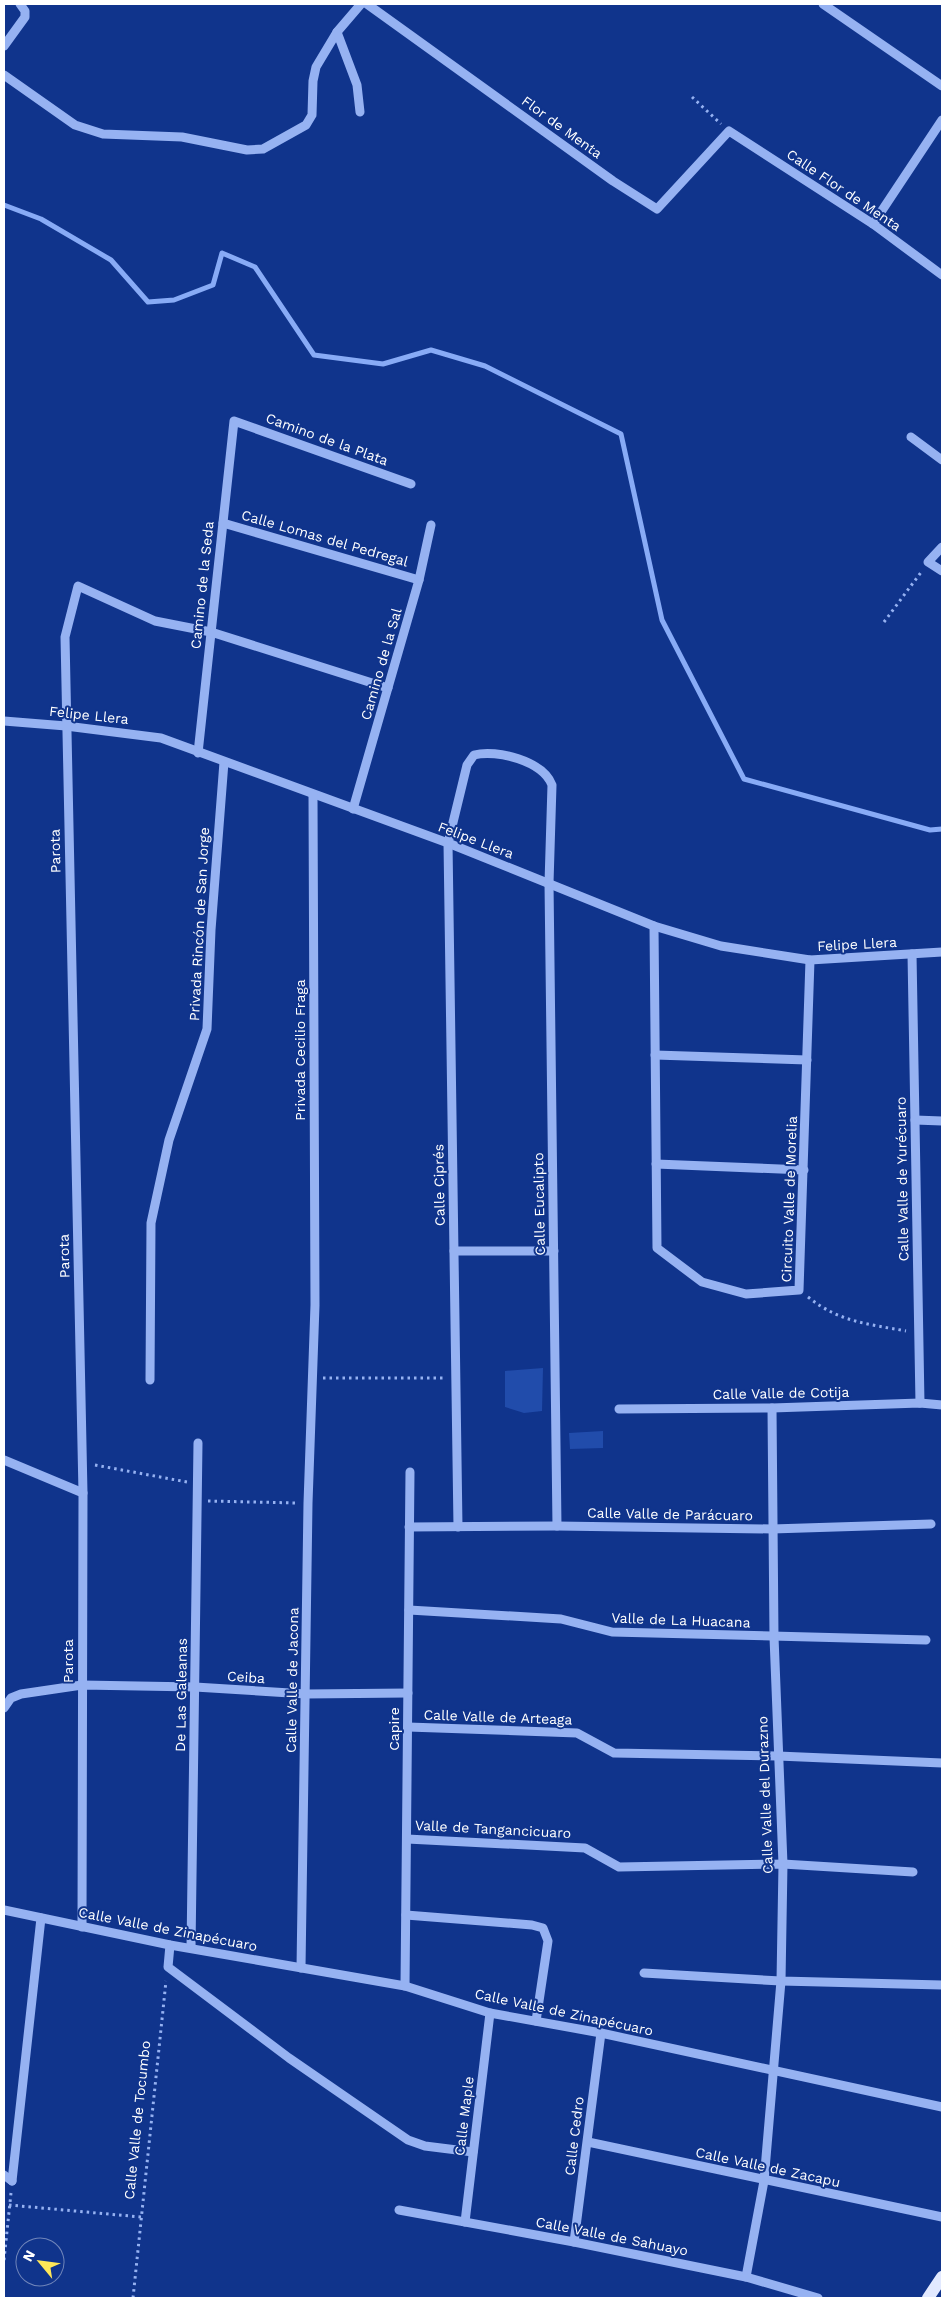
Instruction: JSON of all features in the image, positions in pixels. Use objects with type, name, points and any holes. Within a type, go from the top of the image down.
[{"type":"main road","points":[[928,2298],[942,2277]]},
{"type":"street","points":[[4,46],[25,17],[25,11],[21,4]]},
{"type":"street","points":[[4,75],[75,126],[103,134],[182,137],[247,150],[263,149],[306,126],[312,115],[313,81],[316,67],[337,32],[361,4]]},
{"type":"street","name":"Flor de Menta","points":[[366,4],[613,181],[657,209],[729,131]]},
{"type":"street","points":[[824,4],[942,86]]},
{"type":"street","points":[[337,32],[357,85],[360,112]]},
{"type":"street","points":[[873,224],[942,120]]},
{"type":"street","name":"Calle Flor de Menta","points":[[729,131],[873,224],[942,275]]},
{"type":"street","name":"Camino de la Plata","points":[[234,421],[411,484]]},
{"type":"street","name":"Camino de la Seda","points":[[198,752],[234,421]]},
{"type":"street","points":[[911,437],[942,460]]},
{"type":"street","name":"Calle Lomas del Pedregal","points":[[223,524],[419,580]]},
{"type":"street","name":"Camino de la Sal","points":[[353,808],[419,580],[431,525]]},
{"type":"street","points":[[942,547],[928,562],[942,571]]},
{"type":"street","name":"Parota","points":[[82,1927],[83,1492],[65,637],[78,586],[154,621],[211,632]]},
{"type":"street","points":[[211,632],[388,688]]},
{"type":"street","name":"Felipe Llera","points":[[4,721],[66,726],[162,738],[448,843],[549,882],[654,926],[721,946],[810,960],[942,952]]},
{"type":"street","name":"Calle Ciprés","points":[[458,1527],[448,843],[467,766],[474,755],[484,753],[516,757],[549,776],[552,785],[549,882]]},
{"type":"street","name":"Privada Rincón de San Jorge","points":[[150,1380],[151,1223],[169,1140],[207,1029],[211,930],[224,762]]},
{"type":"street","name":"Privada Cecilio Fraga","points":[[312,1378],[315,1305],[313,794]]},
{"type":"street","name":"Calle Eucalipto","points":[[549,882],[557,1526]]},
{"type":"street","name":"Circuito Valle de Morelia","points":[[654,926],[657,1248],[702,1282],[746,1294],[799,1290],[810,960]]},
{"type":"street","name":"Calle Valle de Yurécuaro","points":[[912,954],[920,1403]]},
{"type":"street","points":[[655,1055],[807,1060]]},
{"type":"street","points":[[915,1120],[942,1121]]},
{"type":"street","points":[[656,1164],[804,1170]]},
{"type":"street","points":[[454,1252],[554,1251]]},
{"type":"street","name":"Calle Valle de Jacona","points":[[300,1968],[312,1378]]},
{"type":"street","name":"Calle Valle de Cotija","points":[[620,1409],[942,1404]]},
{"type":"street","name":"Calle Valle del Durazno","points":[[746,2278],[764,2181],[781,1981],[783,1864],[774,1637],[772,1408]]},
{"type":"street","name":"De Las Galeanas","points":[[191,1948],[198,1443]]},
{"type":"street","points":[[4,1460],[83,1492]]},
{"type":"street","name":"Capire","points":[[405,1986],[410,1472]]},
{"type":"street","name":"Calle Valle de Parácuaro","points":[[409,1527],[557,1526],[772,1530],[930,1524]]},
{"type":"street","name":"Valle de La Huacana","points":[[409,1610],[561,1619],[612,1632],[926,1640]]},
{"type":"street","name":"Ceiba","points":[[4,1708],[12,1698],[21,1694],[82,1685],[195,1688],[306,1694],[408,1693]]},
{"type":"street","name":"Calle Valle de Arteaga","points":[[408,1727],[577,1733],[614,1753],[778,1756],[942,1764]]},
{"type":"street","name":"Valle de Tangancicuaro","points":[[407,1839],[585,1848],[619,1867],[783,1864],[913,1872]]},
{"type":"street","name":"Calle Valle de Zinapécuaro","points":[[4,1910],[170,1945],[405,1986],[490,2013],[601,2033],[942,2106]]},
{"type":"street","points":[[406,1915],[532,1925],[543,1928],[548,1941],[536,2020]]},
{"type":"street","points":[[12,2181],[40,1918]]},
{"type":"street","points":[[170,1945],[168,1966],[289,2058],[408,2140],[425,2146],[473,2152]]},
{"type":"street","points":[[644,1973],[781,1981],[942,1985]]},
{"type":"street","name":"Calle Maple","points":[[465,2222],[490,2013]]},
{"type":"street","name":"Calle Cedro","points":[[574,2242],[601,2033]]},
{"type":"street","name":"Calle Valle de Zacapu","points":[[588,2142],[764,2181],[942,2217]]},
{"type":"street","points":[[4,2175],[12,2181]]},
{"type":"street","name":"Calle Valle de Sahuayo","points":[[399,2210],[574,2242],[746,2278],[818,2298]]},
{"type":"path","points":[[692,97],[729,131]]},
{"type":"path","points":[[884,622],[928,562]]},
{"type":"path","points":[[799,1290],[825,1311],[849,1321],[919,1334]]},
{"type":"path","points":[[312,1378],[456,1378]]},
{"type":"path","points":[[82,1463],[198,1483]]},
{"type":"path","points":[[198,1501],[308,1503]]},
{"type":"path","name":"Calle Valle de Tocumbo","points":[[132,2298],[168,1966]]},
{"type":"path","points":[[4,2260],[12,2181]]},
{"type":"path","points":[[9,2206],[141,2217]]},
{"type":"shaded area","points":[[543,1368],[542,1411],[524,1413],[505,1407],[505,1371]]},
{"type":"shaded area","points":[[603,1431],[603,1448],[570,1449],[569,1433]]},
{"type":"waterway","points":[[4,205],[41,219],[111,260],[148,302],[174,300],[213,285],[222,253],[255,267],[314,355],[383,364],[431,350],[485,366],[621,434],[662,620],[744,779],[930,830],[942,829]]}]
